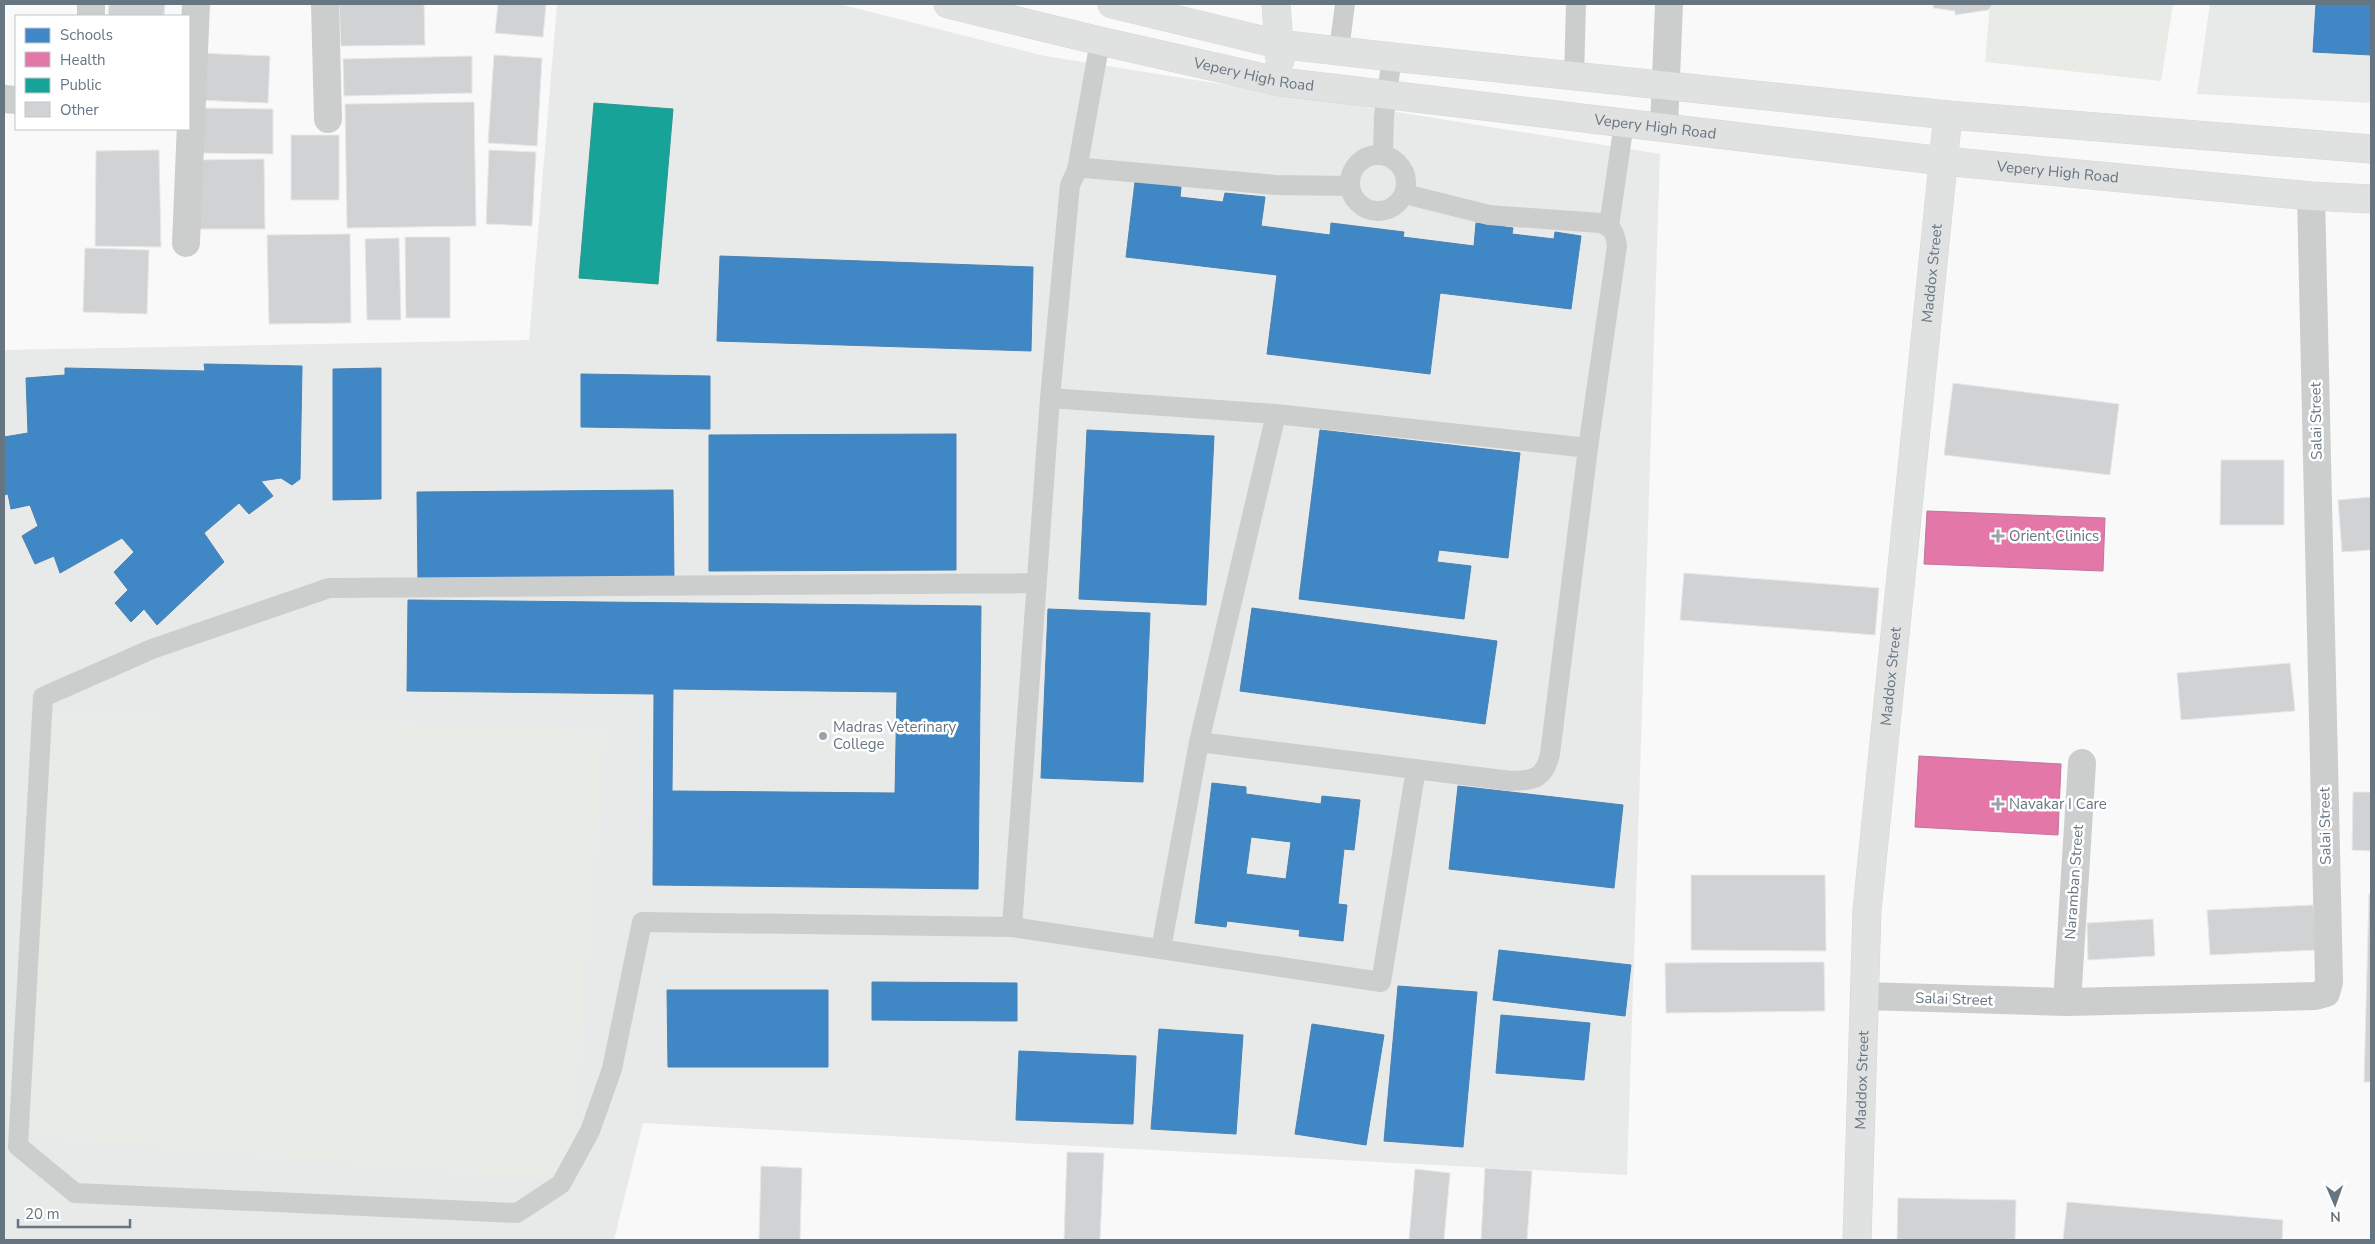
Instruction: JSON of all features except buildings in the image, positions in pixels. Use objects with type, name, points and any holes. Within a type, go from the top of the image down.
[{"type":"main road","name":"Vepery High Road","points":[[948,4],[1281,82],[1943,161],[2311,196],[2371,199]]},
{"type":"main road","points":[[1112,4],[1278,44],[1948,115],[2371,149]]},
{"type":"main road","points":[[1276,4],[1281,82]]},
{"type":"main road","name":"Maddox Street","points":[[1857,1240],[1867,910],[1948,115]]},
{"type":"street","points":[[186,243],[196,4]]},
{"type":"street","points":[[325,4],[328,119]]},
{"type":"street","points":[[1664,127],[1669,4]]},
{"type":"street","name":"Salai Street","points":[[1864,996],[2067,1002],[2315,996],[2326,992],[2329,982],[2311,196]]},
{"type":"street","name":"Naramban Street","points":[[2067,1002],[2082,763]]},
{"type":"lane","points":[[1339,50],[1345,4]]},
{"type":"lane","points":[[1574,76],[1576,4]]},
{"type":"lane","points":[[1012,927],[1050,398],[1070,185],[1076,170],[1100,41]]},
{"type":"lane","points":[[1383,155],[1387,95],[1392,57]]},
{"type":"lane","points":[[1609,226],[1624,123]]},
{"type":"lane","points":[[1374,155],[1391,157],[1403,169],[1407,185],[1405,194],[1393,207],[1374,211],[1358,202],[1350,186],[1350,177],[1359,162],[1374,155]]},
{"type":"lane","points":[[1076,170],[1102,169],[1276,185],[1350,186]]},
{"type":"lane","points":[[1199,742],[1511,781],[1539,777],[1546,768],[1550,754],[1588,448],[1617,246],[1615,234],[1609,226],[1590,222],[1489,215],[1405,194]]},
{"type":"lane","points":[[1050,398],[1276,414],[1588,448]]},
{"type":"lane","points":[[1161,949],[1199,742],[1276,414]]},
{"type":"lane","points":[[1036,583],[329,588],[152,649],[43,697],[18,1146],[75,1193],[517,1213],[561,1184],[590,1131],[612,1069],[642,922],[1012,927],[1381,982],[1416,769]]},
{"type":"shaded area","name":"Madras Veterinary College","points":[[557,4],[839,4],[1045,56],[1660,154],[1627,1175],[643,1123],[614,1240],[4,1240],[4,350],[529,340]]},
{"type":"shaded area","points":[[1990,4],[2173,4],[2161,81],[1985,62]]},
{"type":"shaded area","points":[[2210,4],[2371,4],[2371,103],[2197,94]]},
{"type":"shaded area","points":[[48,714],[604,731],[570,1181],[6,1134]]},
{"type":"place","name":"Orient Clinics","points":[[1998,536]]},
{"type":"place","name":"Madras Veterinary College","points":[[823,736]]},
{"type":"place","name":"Navakar I Care","points":[[1998,804]]}]
